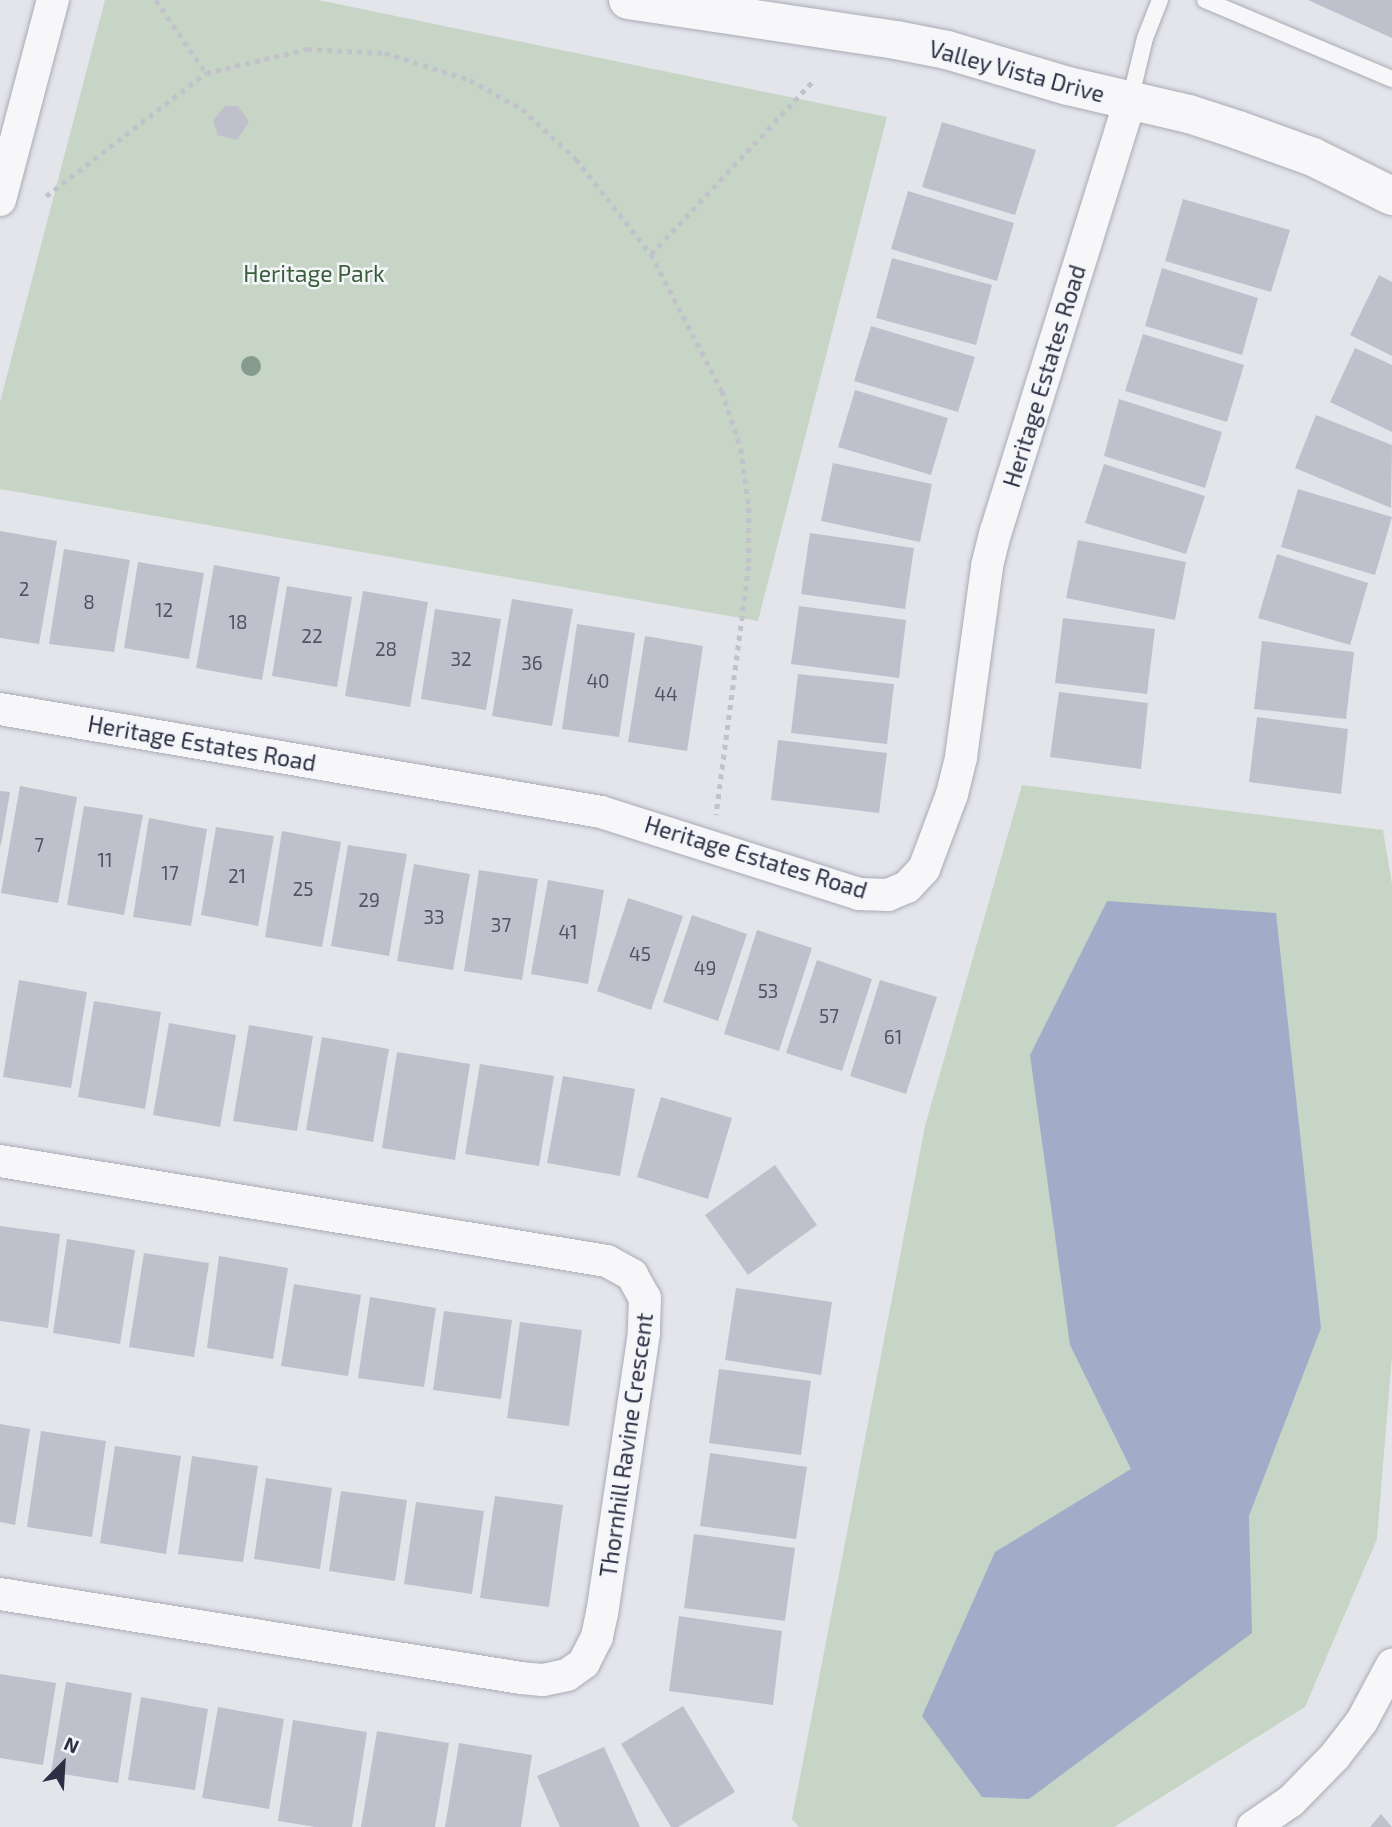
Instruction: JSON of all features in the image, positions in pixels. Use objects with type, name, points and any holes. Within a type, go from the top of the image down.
[{"type":"street","points":[[0,200],[53,0]]},
{"type":"street","name":"Valley Vista Drive","points":[[628,0],[947,50],[1068,86],[1189,114],[1279,143],[1392,196]]},
{"type":"street","name":"Heritage Estates Road","points":[[0,709],[601,812],[859,894],[888,895],[907,887],[924,869],[952,794],[961,757],[988,566],[996,531],[1130,100]]},
{"type":"street","name":"Thornhill Ravine Crescent","points":[[0,1161],[607,1261],[632,1275],[646,1298],[644,1333],[603,1614],[597,1637],[584,1663],[567,1675],[543,1680],[521,1678],[0,1594]]},
{"type":"street","points":[[1253,1827],[1291,1801],[1328,1764],[1362,1721],[1392,1665]]},
{"type":"lane","points":[[1130,100],[1145,38],[1160,0]]},
{"type":"lane","points":[[1205,0],[1392,79]]},
{"type":"path","points":[[156,0],[206,73]]},
{"type":"path","points":[[46,196],[206,73],[307,49],[385,53],[421,62],[470,80],[522,109],[576,159],[651,254],[722,391],[741,449],[749,508],[749,566],[716,818]]},
{"type":"path","points":[[651,254],[814,80]]},
{"type":"green space","name":"Heritage Park","points":[[105,0],[318,0],[887,117],[758,621],[0,489],[0,402]]},
{"type":"green space","points":[[1022,785],[1383,830],[1392,884],[1392,1355],[1377,1539],[1305,1707],[1114,1827],[799,1827],[792,1819],[925,1126]]},
{"type":"water","points":[[1107,901],[1276,913],[1321,1328],[1249,1516],[1252,1633],[1029,1799],[982,1797],[922,1716],[995,1552],[1131,1469],[1070,1345],[1030,1055]]},
{"type":"building","points":[[1308,0],[1392,0],[1392,38]]},
{"type":"building","points":[[225,106],[238,106],[249,122],[237,140],[218,135],[213,121]]},
{"type":"building","points":[[942,122],[1036,150],[1015,215],[922,187]]},
{"type":"building","points":[[908,191],[1014,223],[997,281],[891,249]]},
{"type":"building","points":[[1183,199],[1290,230],[1271,292],[1165,261]]},
{"type":"building","points":[[892,258],[992,285],[976,345],[876,318]]},
{"type":"building","points":[[1162,268],[1258,298],[1242,355],[1145,326]]},
{"type":"building","points":[[1379,275],[1392,282],[1392,356],[1350,335]]},
{"type":"building","points":[[871,326],[975,357],[958,412],[854,381]]},
{"type":"building","points":[[1143,334],[1244,365],[1227,422],[1125,391]]},
{"type":"building","points":[[1355,348],[1392,365],[1392,432],[1330,402]]},
{"type":"building","points":[[855,390],[948,418],[931,475],[838,447]]},
{"type":"building","points":[[1119,399],[1222,432],[1205,488],[1104,456]]},
{"type":"building","points":[[1316,415],[1392,445],[1391,508],[1295,468]]},
{"type":"building","points":[[833,463],[932,484],[920,542],[821,521]]},
{"type":"building","points":[[1104,464],[1205,496],[1186,554],[1085,523]]},
{"type":"building","points":[[1298,489],[1392,517],[1375,575],[1281,547]]},
{"type":"building","points":[[0,531],[57,541],[39,644],[0,638]]},
{"type":"building","points":[[810,533],[914,548],[905,609],[801,594]]},
{"type":"building","points":[[1078,540],[1186,562],[1175,620],[1066,598]]},
{"type":"building","points":[[64,549],[130,560],[114,652],[49,644]]},
{"type":"building","points":[[1277,554],[1368,583],[1350,645],[1258,618]]},
{"type":"building","points":[[138,562],[204,573],[189,659],[124,648]]},
{"type":"building","points":[[214,565],[280,577],[262,680],[196,668]]},
{"type":"building","points":[[287,586],[352,597],[337,687],[272,676]]},
{"type":"building","points":[[363,591],[428,602],[410,707],[345,696]]},
{"type":"building","points":[[512,599],[573,609],[552,726],[492,716]]},
{"type":"building","points":[[799,606],[906,620],[899,678],[791,664]]},
{"type":"building","points":[[435,609],[501,619],[486,710],[421,699]]},
{"type":"building","points":[[1063,618],[1155,629],[1147,694],[1055,683]]},
{"type":"building","points":[[577,624],[635,633],[619,737],[562,729]]},
{"type":"building","points":[[645,636],[703,646],[687,751],[628,742]]},
{"type":"building","points":[[1262,641],[1354,652],[1346,719],[1254,709]]},
{"type":"building","points":[[798,674],[894,684],[887,744],[791,733]]},
{"type":"building","points":[[1059,692],[1148,703],[1141,769],[1050,757]]},
{"type":"building","points":[[1257,717],[1348,729],[1341,794],[1249,782]]},
{"type":"building","points":[[778,740],[887,753],[879,813],[771,800]]},
{"type":"building","points":[[20,786],[77,797],[58,903],[1,893]]},
{"type":"building","points":[[0,791],[10,792],[1,845],[0,845]]},
{"type":"building","points":[[84,806],[143,815],[124,915],[67,905]]},
{"type":"building","points":[[149,818],[207,829],[191,926],[133,917]]},
{"type":"building","points":[[216,827],[274,836],[258,926],[201,915]]},
{"type":"building","points":[[282,831],[341,842],[322,947],[265,937]]},
{"type":"building","points":[[348,845],[407,854],[389,956],[331,946]]},
{"type":"building","points":[[414,864],[470,874],[453,970],[397,961]]},
{"type":"building","points":[[479,870],[538,879],[522,980],[464,971]]},
{"type":"building","points":[[548,880],[604,890],[588,984],[531,974]]},
{"type":"building","points":[[628,898],[683,916],[651,1010],[597,991]]},
{"type":"building","points":[[692,915],[747,934],[718,1021],[663,1002]]},
{"type":"building","points":[[757,930],[812,948],[779,1051],[724,1034]]},
{"type":"building","points":[[817,960],[872,979],[842,1071],[786,1053]]},
{"type":"building","points":[[19,980],[87,992],[71,1088],[3,1077]]},
{"type":"building","points":[[880,980],[937,997],[906,1094],[850,1076]]},
{"type":"building","points":[[94,1001],[161,1012],[145,1109],[78,1097]]},
{"type":"building","points":[[169,1023],[236,1035],[220,1127],[153,1115]]},
{"type":"building","points":[[249,1025],[313,1036],[297,1131],[233,1121]]},
{"type":"building","points":[[322,1037],[389,1049],[373,1142],[306,1130]]},
{"type":"building","points":[[397,1052],[470,1064],[455,1160],[382,1148]]},
{"type":"building","points":[[480,1064],[554,1076],[539,1166],[465,1154]]},
{"type":"building","points":[[563,1076],[635,1089],[620,1176],[547,1163]]},
{"type":"building","points":[[661,1097],[732,1118],[708,1199],[637,1177]]},
{"type":"building","points":[[775,1165],[817,1225],[748,1275],[705,1215]]},
{"type":"building","points":[[0,1226],[60,1234],[48,1328],[0,1321]]},
{"type":"building","points":[[67,1239],[135,1250],[120,1344],[53,1333]]},
{"type":"building","points":[[144,1253],[209,1263],[194,1357],[129,1347]]},
{"type":"building","points":[[219,1256],[288,1268],[273,1359],[207,1348]]},
{"type":"building","points":[[294,1284],[361,1295],[348,1376],[281,1366]]},
{"type":"building","points":[[736,1288],[832,1302],[821,1375],[725,1360]]},
{"type":"building","points":[[370,1297],[436,1308],[424,1387],[358,1378]]},
{"type":"building","points":[[444,1311],[512,1320],[501,1399],[433,1390]]},
{"type":"building","points":[[520,1322],[582,1330],[569,1426],[507,1418]]},
{"type":"building","points":[[719,1369],[811,1381],[801,1455],[709,1443]]},
{"type":"building","points":[[0,1424],[30,1429],[15,1525],[0,1522]]},
{"type":"building","points":[[41,1431],[106,1441],[92,1537],[27,1527]]},
{"type":"building","points":[[115,1446],[181,1456],[166,1554],[100,1543]]},
{"type":"building","points":[[710,1453],[807,1467],[796,1539],[700,1526]]},
{"type":"building","points":[[192,1456],[258,1466],[243,1562],[178,1554]]},
{"type":"building","points":[[266,1478],[332,1488],[320,1569],[254,1559]]},
{"type":"building","points":[[341,1491],[407,1500],[395,1581],[329,1571]]},
{"type":"building","points":[[495,1496],[563,1505],[549,1607],[480,1598]]},
{"type":"building","points":[[416,1502],[484,1511],[472,1594],[404,1584]]},
{"type":"building","points":[[694,1534],[795,1548],[785,1621],[684,1608]]},
{"type":"building","points":[[679,1616],[782,1631],[773,1705],[669,1691]]},
{"type":"building","points":[[0,1674],[56,1683],[43,1765],[0,1758]]},
{"type":"building","points":[[66,1682],[132,1693],[118,1783],[51,1772]]},
{"type":"building","points":[[141,1697],[208,1709],[195,1790],[128,1780]]},
{"type":"building","points":[[683,1706],[735,1792],[678,1827],[671,1827],[621,1744]]},
{"type":"building","points":[[218,1707],[284,1719],[269,1809],[202,1798]]},
{"type":"building","points":[[293,1720],[367,1732],[352,1827],[315,1827],[278,1821]]},
{"type":"building","points":[[377,1731],[449,1743],[435,1827],[361,1827]]},
{"type":"building","points":[[459,1743],[532,1755],[521,1827],[445,1827]]},
{"type":"building","points":[[604,1747],[640,1827],[560,1827],[537,1776]]},
{"type":"building","points":[[1381,1814],[1392,1827],[1370,1827]]}]
